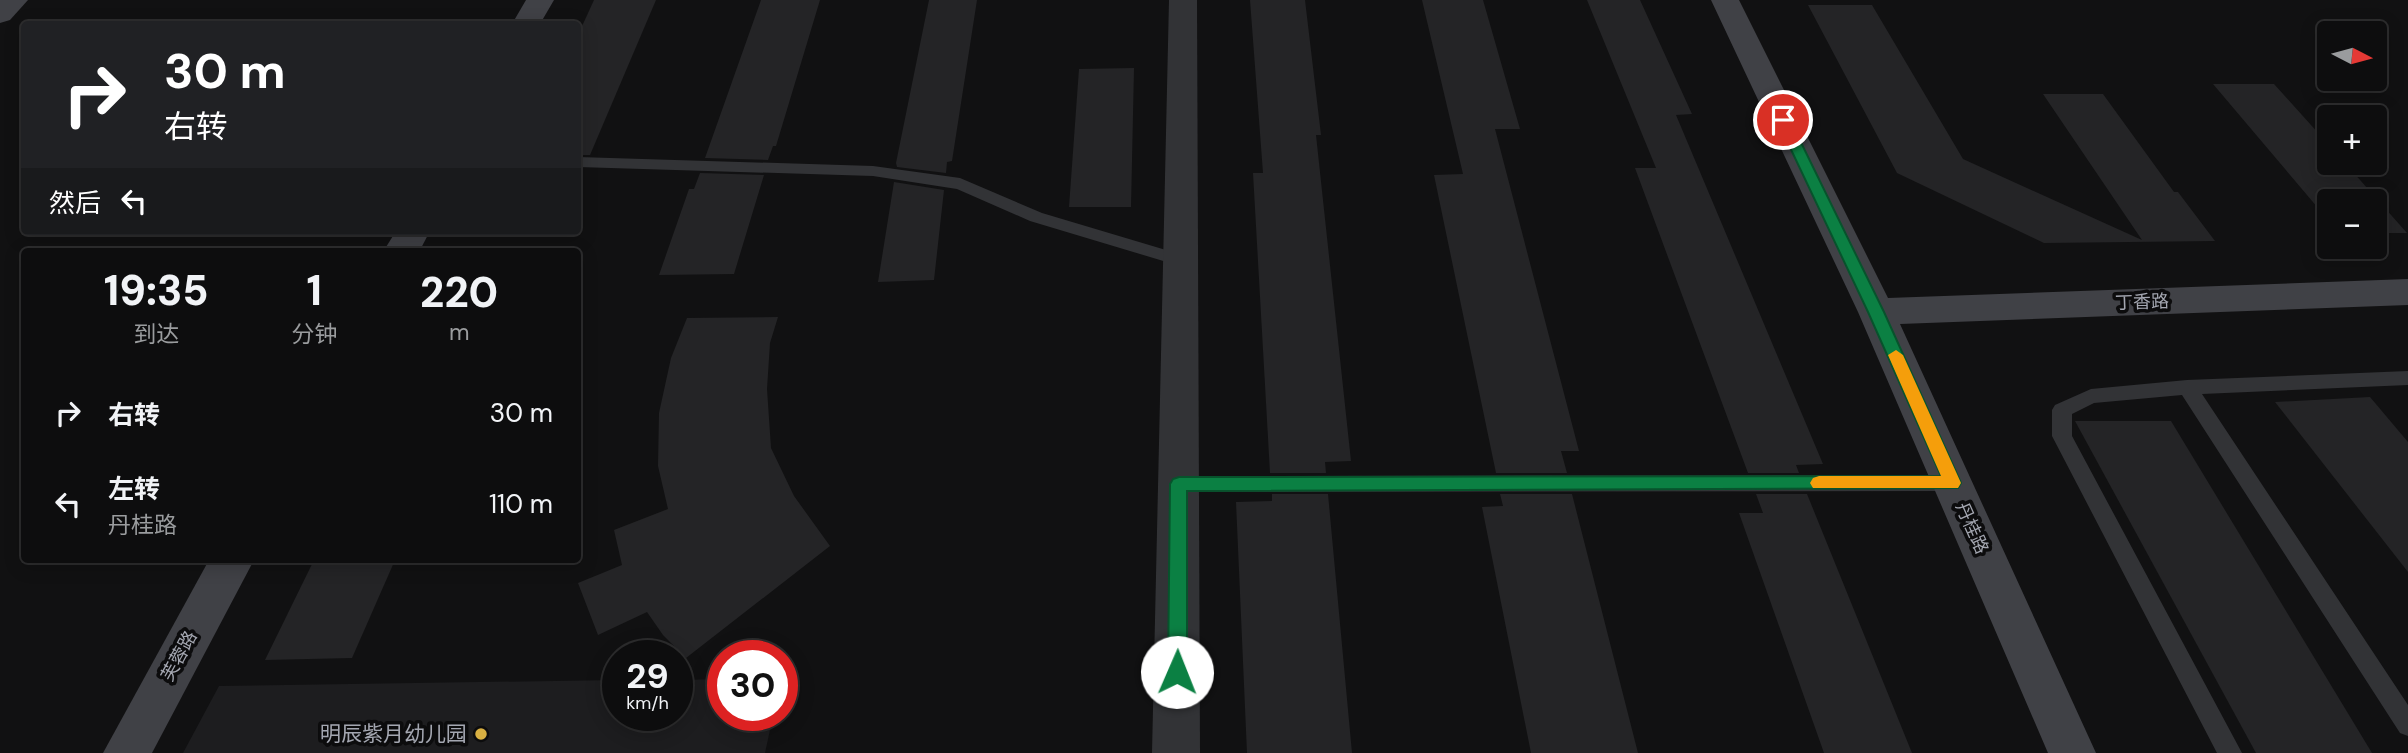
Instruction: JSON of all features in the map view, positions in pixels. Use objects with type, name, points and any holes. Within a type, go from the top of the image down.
[{"type":"street","points":[[0,14],[14,0]]},
{"type":"street","points":[[528,21],[540,0]]},
{"type":"street","points":[[1177,753],[1183,0]]},
{"type":"street","name":"丹桂路","points":[[1725,0],[1876,312],[2072,753]]},
{"type":"street","name":"丁香路","points":[[1876,312],[2408,292]]},
{"type":"street","name":"芙蓉路","points":[[127,753],[230,563]]},
{"type":"lane","points":[[581,162],[711,164],[873,172],[960,184],[1035,216],[1180,260]]},
{"type":"lane","points":[[2230,753],[2062,436],[2062,410],[2091,396],[2187,387],[2408,378]]},
{"type":"lane","points":[[2187,387],[2408,725]]},
{"type":"lane","points":[[1179,484],[1952,483]]},
{"type":"shaded area","name":"明辰紫月幼儿园","points":[[707,679],[707,731],[770,731],[765,753],[183,753],[219,686],[602,680],[602,731],[693,731],[693,680]]},
{"type":"building","points":[[594,0],[656,0],[590,155],[581,155],[581,28]]},
{"type":"building","points":[[761,0],[820,0],[776,146],[773,146],[768,160],[705,158]]},
{"type":"building","points":[[929,0],[977,0],[952,161],[947,162],[946,173],[897,167],[896,163]]},
{"type":"building","points":[[1250,0],[1305,0],[1321,135],[1316,135],[1351,461],[1325,462],[1326,473],[1270,473],[1253,173],[1263,173]]},
{"type":"building","points":[[1422,0],[1483,0],[1520,129],[1495,129],[1579,451],[1561,451],[1567,473],[1496,473],[1434,175],[1463,174]]},
{"type":"building","points":[[1587,0],[1640,0],[1692,114],[1676,115],[1823,464],[1796,465],[1799,473],[1748,473],[1635,168],[1656,168]]},
{"type":"building","points":[[1808,5],[1872,5],[1963,159],[2142,240],[2043,94],[2103,94],[2174,192],[2178,192],[2215,241],[2044,243],[1897,173]]},
{"type":"building","points":[[1134,68],[1131,207],[1069,207],[1079,69]]},
{"type":"building","points":[[2213,84],[2274,84],[2317,132],[2317,175],[2356,175],[2368,189],[2317,189],[2317,207]]},
{"type":"building","points":[[700,173],[764,175],[734,274],[659,275],[689,189],[694,189]]},
{"type":"building","points":[[894,182],[944,190],[934,280],[878,282]]},
{"type":"building","points":[[2387,210],[2407,233],[2387,233]]},
{"type":"building","points":[[778,317],[770,343],[767,389],[771,448],[794,496],[830,546],[693,653],[693,640],[668,640],[647,612],[598,635],[578,583],[622,565],[614,530],[668,509],[658,466],[659,413],[671,358],[687,318]]},
{"type":"building","points":[[2370,397],[2408,442],[2408,572],[2275,402]]},
{"type":"building","points":[[2075,421],[2171,421],[2372,753],[2256,753]]},
{"type":"building","points":[[1272,494],[1328,494],[1352,753],[1247,753],[1236,502],[1272,501]]},
{"type":"building","points":[[1500,494],[1572,494],[1638,753],[1531,753],[1482,507],[1503,506]]},
{"type":"building","points":[[1756,494],[1807,494],[1912,753],[1824,753],[1739,513],[1763,513]]},
{"type":"building","points":[[313,563],[394,563],[352,658],[265,660]]},
{"type":"slow traffic","points":[[1819,483],[1952,483],[1896,355]]},
{"type":"place","name":"明辰紫月幼儿园","points":[[481,734]]},
{"type":"route","points":[[1177,672],[1179,484],[1952,483],[1876,312],[1783,120]]}]
